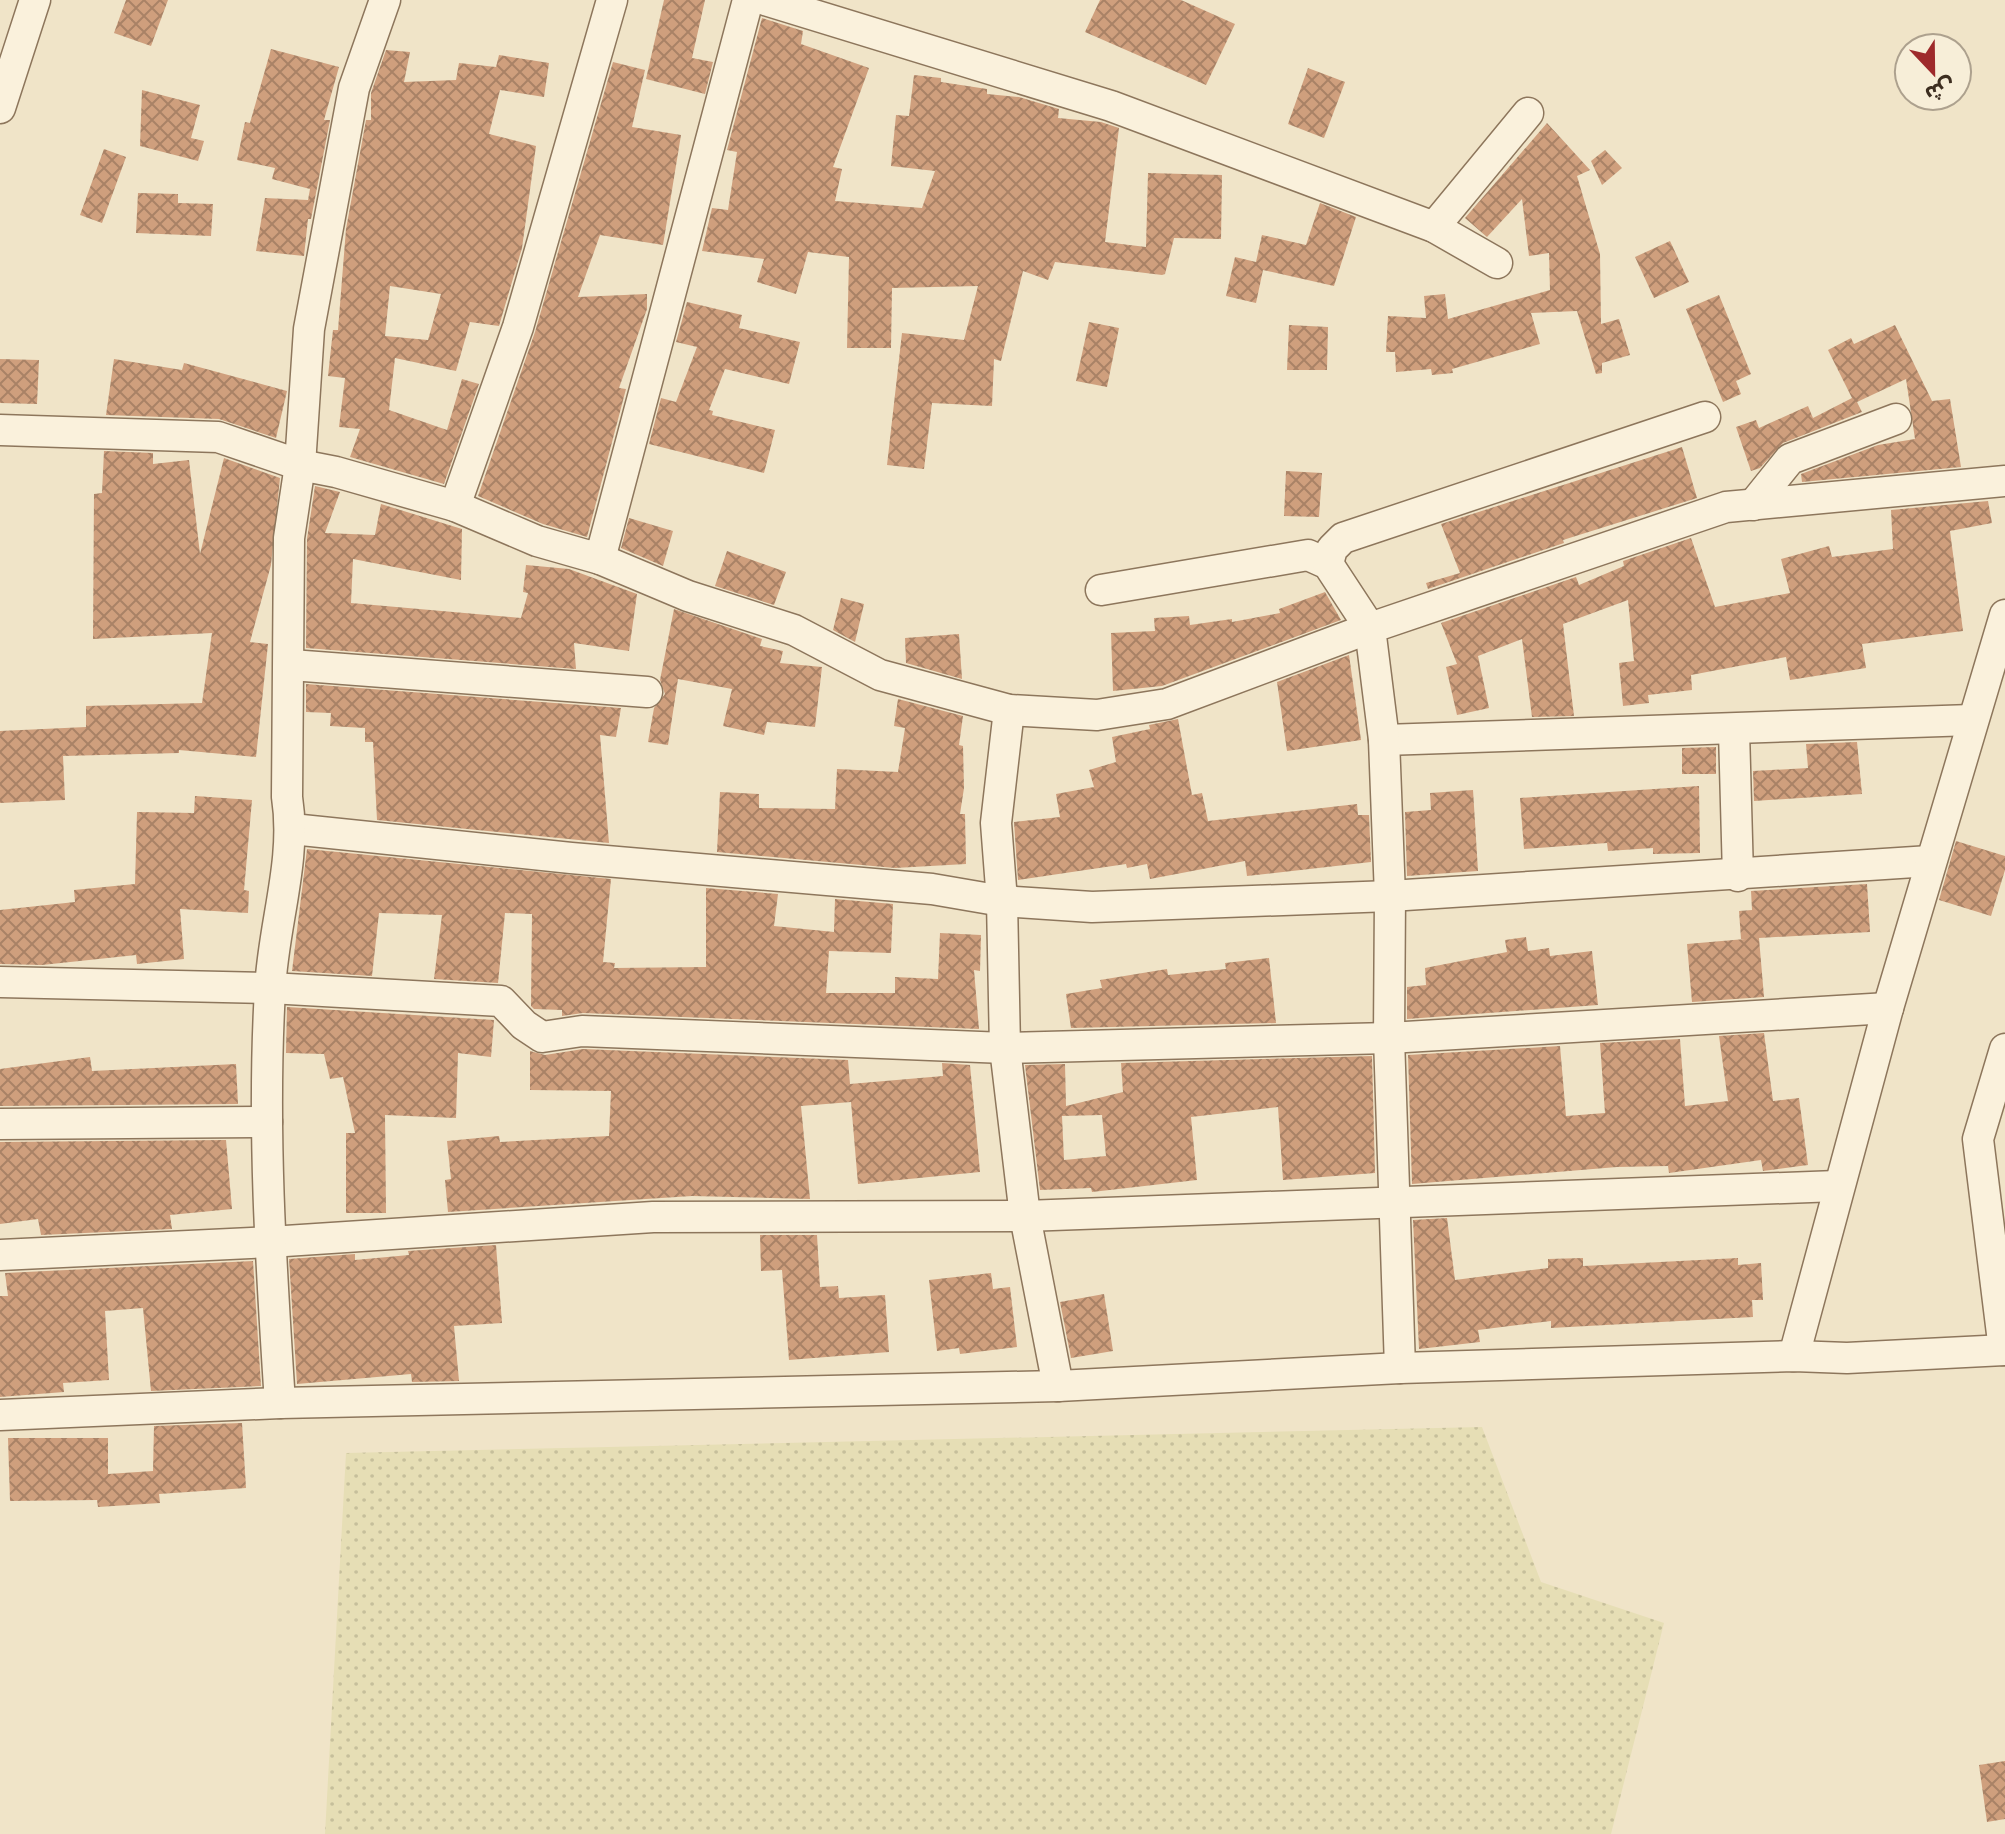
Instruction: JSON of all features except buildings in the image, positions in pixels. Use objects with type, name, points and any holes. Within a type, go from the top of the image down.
[{"type":"street","points":[[0,108],[35,0]]},
{"type":"street","points":[[280,1403],[270,1242],[267,1122],[270,988],[292,829],[287,797],[291,665],[289,538],[300,465],[309,329],[354,88],[385,0]]},
{"type":"street","points":[[455,506],[518,327],[612,0]]},
{"type":"street","points":[[600,559],[748,0]]},
{"type":"street","points":[[765,0],[1111,106],[1434,227],[1497,263]]},
{"type":"street","points":[[1434,227],[1528,113]]},
{"type":"street","points":[[1328,564],[1332,549],[1343,538],[1705,417]]},
{"type":"street","points":[[1753,505],[1790,459],[1896,419]]},
{"type":"street","points":[[0,430],[218,437],[300,465],[336,472],[455,506],[537,541],[600,559],[688,596],[794,630],[880,675],[1009,710],[1097,715],[1167,704],[1370,628],[1726,507],[2005,481]]},
{"type":"street","points":[[1101,590],[1308,555],[1328,564],[1370,628],[1384,740],[1390,896],[1389,1038],[1400,1368]]},
{"type":"street","points":[[1794,1356],[1837,1186],[1930,861],[2005,615]]},
{"type":"street","points":[[291,665],[647,692]]},
{"type":"street","points":[[1009,710],[996,823],[1002,901],[1005,1048],[1025,1216],[1058,1386]]},
{"type":"street","points":[[1384,740],[1734,731],[1972,720]]},
{"type":"street","points":[[1734,731],[1738,876]]},
{"type":"street","points":[[292,829],[571,858],[932,889],[1002,901],[1092,907],[1390,896],[1738,876],[1930,861]]},
{"type":"street","points":[[0,982],[270,988],[501,1001],[524,1025],[542,1037],[582,1031],[1005,1048],[1389,1038],[1888,1008]]},
{"type":"street","points":[[0,1415],[280,1403],[1058,1386],[1400,1368],[1794,1356],[1847,1358],[2005,1350],[1992,1141],[2005,1049]]},
{"type":"street","points":[[0,1124],[267,1122]]},
{"type":"street","points":[[0,1255],[270,1242],[653,1217],[1025,1216],[1837,1186]]},
{"type":"shaded area","points":[[1482,1427],[1541,1582],[1664,1623],[1611,1834],[325,1834],[346,1453]]}]
